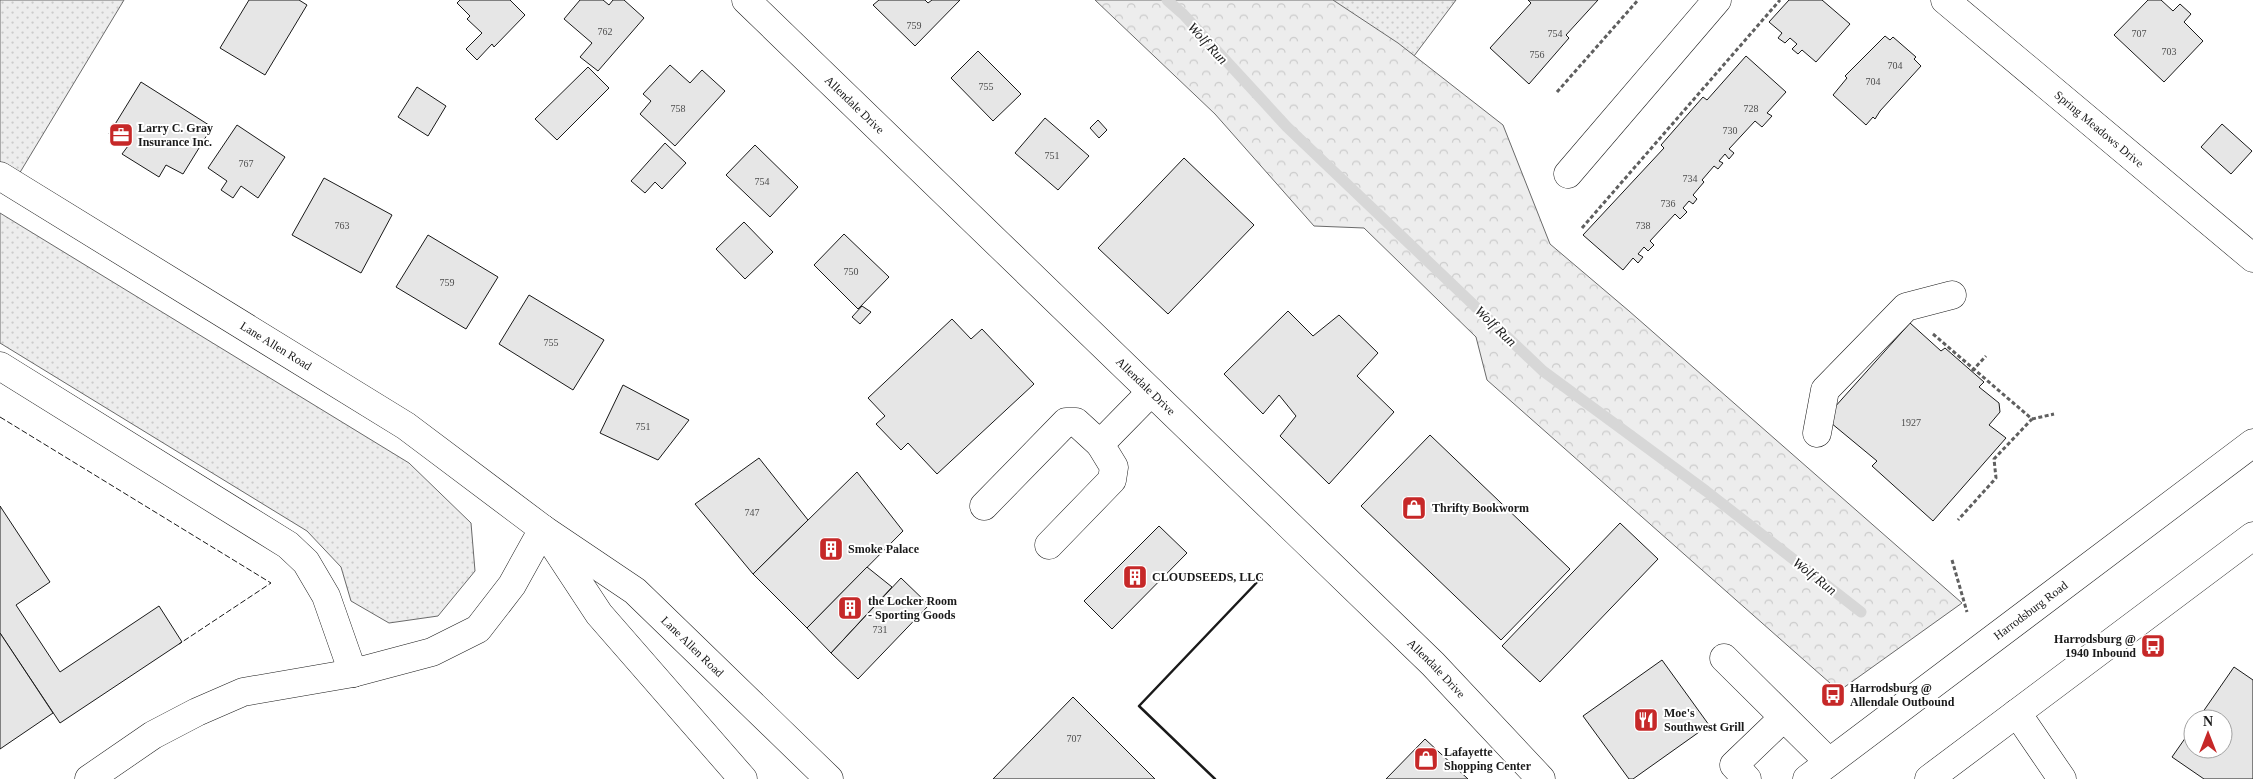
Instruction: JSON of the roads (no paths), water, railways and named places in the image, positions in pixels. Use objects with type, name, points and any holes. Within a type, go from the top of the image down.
[{"type":"main road","name":"Allendale Drive","points":[[746,0],[1433,664],[1541,779]]},
{"type":"main road","points":[[1568,174],[1717,0]]},
{"type":"main road","name":"Spring Meadows Drive","points":[[1946,0],[2253,258]]},
{"type":"main road","name":"Lane Allen Road","points":[[0,176],[96,233],[406,426],[543,529],[635,591],[829,779]]},
{"type":"main road","points":[[1817,433],[1825,390],[1906,307],[1952,295]]},
{"type":"main road","points":[[0,366],[288,545],[306,562],[326,596],[353,673]]},
{"type":"main road","points":[[1100,444],[1151,392]]},
{"type":"main road","points":[[984,506],[1066,422],[1076,422],[1100,444],[1114,467],[1112,480],[1049,545]]},
{"type":"main road","name":"Harrodsburg Road","points":[[1807,779],[2253,443]]},
{"type":"main road","points":[[89,779],[153,735],[197,712],[244,692],[353,673],[432,652],[478,629],[512,585],[543,529]]},
{"type":"main road","name":"Lane Allen Road","points":[[543,529],[599,614],[742,779]]},
{"type":"main road","points":[[1929,779],[2253,536]]},
{"type":"main road","points":[[1724,658],[1829,762]]},
{"type":"main road","points":[[2018,713],[2062,779]]},
{"type":"main road","points":[[1747,779],[1734,765],[1783,718]]},
{"type":"waterway","name":"Wolf Run","points":[[1167,0],[1183,14],[1287,127],[1543,371],[1706,491],[1861,612]]},
{"type":"place","name":"Larry C. Gray Insurance Inc.","points":[[121,135]]},
{"type":"place","name":"Thrifty Bookworm","points":[[1414,508]]},
{"type":"place","name":"Smoke Palace","points":[[831,549]]},
{"type":"place","name":"CLOUDSEEDS, LLC","points":[[1135,577]]},
{"type":"place","name":"the Locker Room - Sporting Goods","points":[[850,608]]},
{"type":"place","name":"Harrodsburg @ 1940 Inbound","points":[[2153,646]]},
{"type":"place","name":"Harrodsburg @ Allendale Outbound","points":[[1833,695]]},
{"type":"place","name":"Moe's Southwest Grill","points":[[1646,720]]},
{"type":"place","name":"Lafayette Shopping Center","points":[[1426,759]]}]
